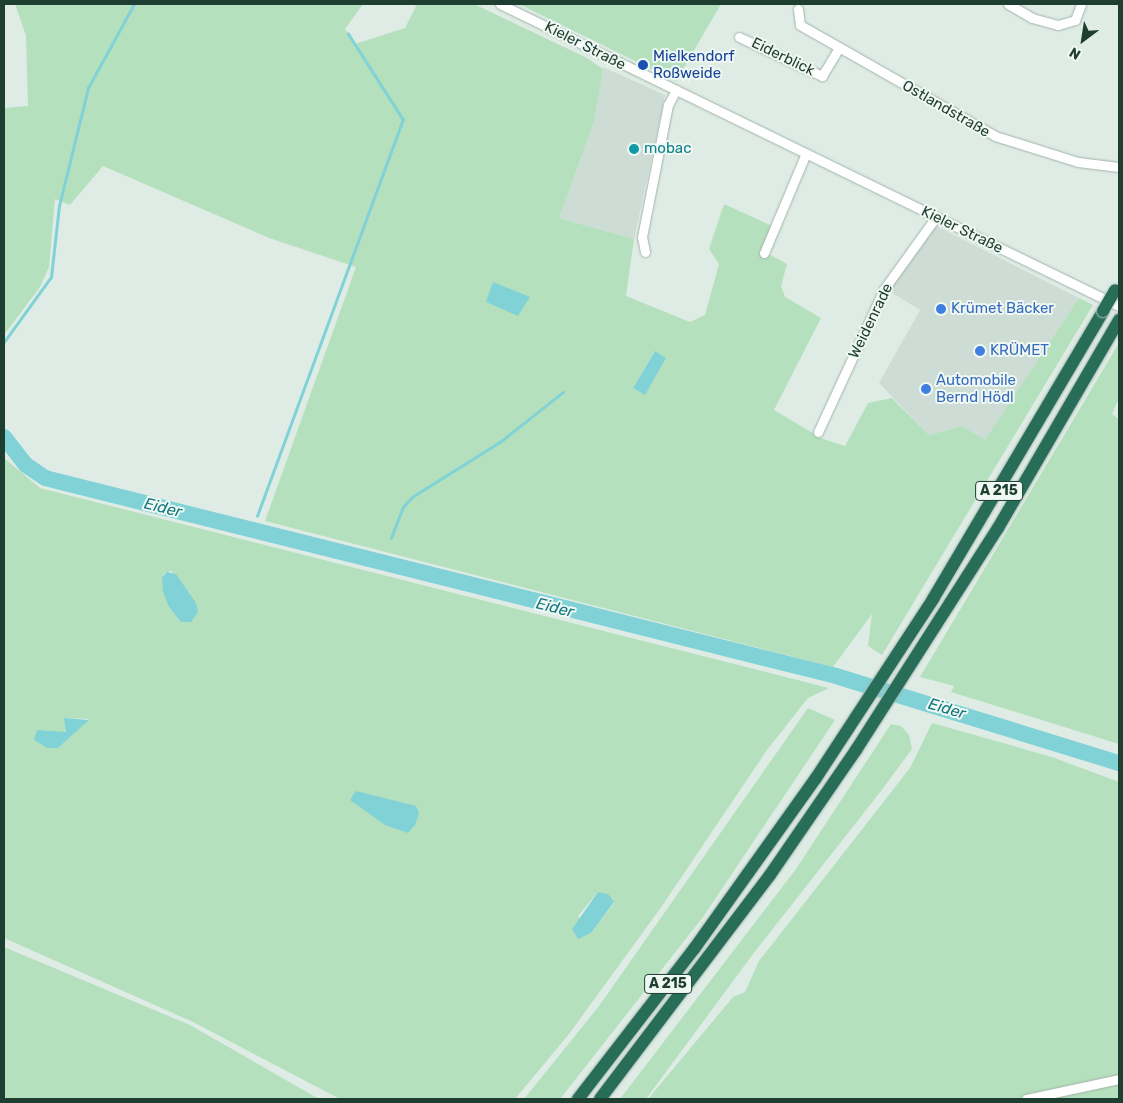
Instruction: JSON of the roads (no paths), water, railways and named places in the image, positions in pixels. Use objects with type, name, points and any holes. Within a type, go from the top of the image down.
[{"type":"highway","name":"A 215","points":[[578,1099],[755,866],[861,709],[982,520],[1117,287]]},
{"type":"highway","name":"A 215","points":[[600,1099],[770,875],[908,671],[1119,320]]},
{"type":"street","name":"Kieler Straße","points":[[500,4],[1119,306]]},
{"type":"street","points":[[1008,4],[1032,18],[1058,25],[1075,20],[1081,4]]},
{"type":"street","name":"Ostlandstraße","points":[[798,9],[800,25],[994,136],[1078,162],[1119,167]]},
{"type":"street","name":"Eiderblick","points":[[739,37],[822,76],[839,48]]},
{"type":"street","points":[[645,252],[642,237],[668,105],[676,90]]},
{"type":"street","points":[[764,253],[806,153]]},
{"type":"street","name":"Weidenrade","points":[[818,432],[884,289],[936,217]]},
{"type":"street","points":[[1026,1099],[1119,1079]]},
{"type":"water","points":[[493,282],[530,297],[518,316],[486,302]]},
{"type":"water","points":[[655,351],[666,358],[645,395],[633,388]]},
{"type":"water","points":[[167,572],[176,574],[196,603],[198,612],[191,622],[181,622],[169,607],[163,592],[162,577]]},
{"type":"water","points":[[64,718],[89,720],[58,748],[47,748],[34,740],[37,730],[66,732]]},
{"type":"water","points":[[356,791],[416,806],[419,813],[415,825],[408,833],[385,825],[350,800]]},
{"type":"water","points":[[598,892],[608,894],[614,902],[591,933],[578,939],[572,929]]},
{"type":"waterway","points":[[4,342],[51,277],[59,206],[88,88],[134,4]]},
{"type":"waterway","points":[[257,516],[403,120],[348,34]]},
{"type":"waterway","points":[[391,538],[403,507],[412,497],[500,442],[563,392]]},
{"type":"waterway","name":"Eider","points":[[4,437],[26,465],[45,478],[836,676],[1119,763]]},
{"type":"place","name":"Mielkendorf Roßweide","points":[[643,65]]},
{"type":"place","name":"mobac","points":[[634,149]]},
{"type":"place","name":"Krümet Bäcker","points":[[941,309]]},
{"type":"place","name":"KRÜMET","points":[[980,351]]},
{"type":"place","name":"Automobile Bernd Hödl","points":[[926,389]]}]
